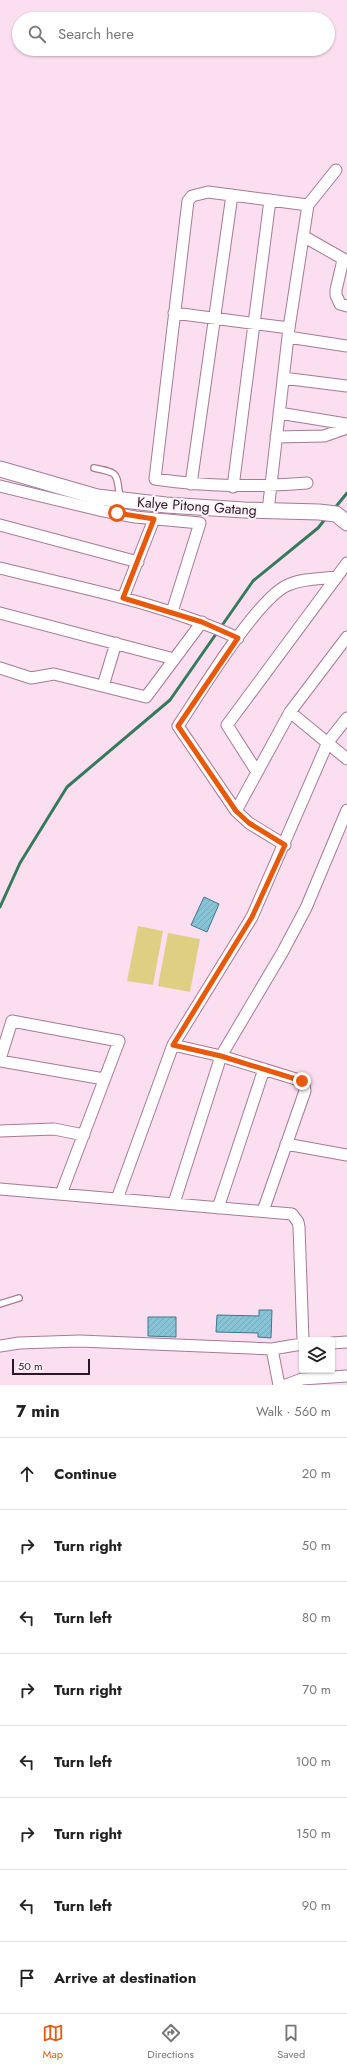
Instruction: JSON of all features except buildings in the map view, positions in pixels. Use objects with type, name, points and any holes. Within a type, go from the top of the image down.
[{"type":"street","points":[[268,511],[288,332],[308,205],[336,170]]},
{"type":"street","points":[[307,483],[233,487],[191,484],[155,479],[188,201],[192,196],[199,193],[208,192],[308,205]]},
{"type":"street","points":[[191,484],[232,195]]},
{"type":"street","points":[[233,487],[270,200]]},
{"type":"street","points":[[303,236],[345,261],[336,295],[340,304],[347,306]]},
{"type":"street","points":[[174,313],[254,324],[347,346]]},
{"type":"street","points":[[283,378],[347,386]]},
{"type":"street","points":[[279,413],[347,424]]},
{"type":"street","points":[[276,438],[324,436],[347,428]]},
{"type":"street","name":"Kalye Pitong Gatang","points":[[0,469],[97,497],[268,511],[320,512],[342,518]]},
{"type":"street","points":[[0,486],[99,510],[154,519],[200,523],[172,612]]},
{"type":"street","points":[[123,598],[154,519]]},
{"type":"street","points":[[0,525],[138,562]]},
{"type":"street","points":[[257,772],[227,725],[347,563]]},
{"type":"street","points":[[0,568],[123,598],[172,612],[215,627],[238,638]]},
{"type":"street","points":[[285,845],[249,823],[236,811],[178,726],[238,638],[268,599],[288,584],[336,577]]},
{"type":"street","points":[[0,613],[174,659]]},
{"type":"street","points":[[0,668],[31,678],[54,674],[146,697],[202,622]]},
{"type":"street","points":[[236,811],[290,712],[347,637]]},
{"type":"street","points":[[103,686],[116,643]]},
{"type":"street","points":[[290,712],[347,759]]},
{"type":"street","points":[[117,1199],[173,1045],[252,917],[285,845],[328,742],[347,718]]},
{"type":"street","points":[[174,1203],[221,1056],[282,953],[306,908],[347,810]]},
{"type":"street","points":[[62,1194],[119,1041],[12,1021],[0,1060],[104,1079]]},
{"type":"street","points":[[173,1045],[221,1056],[299,1080],[304,1084],[305,1091],[263,1211]]},
{"type":"street","points":[[218,1208],[264,1069]]},
{"type":"street","points":[[0,1130],[54,1130],[84,1134]]},
{"type":"street","points":[[286,1144],[347,1155]]},
{"type":"street","points":[[0,1189],[292,1214],[298,1222],[303,1337]]},
{"type":"street","points":[[0,1346],[19,1343],[80,1341],[272,1348],[299,1344]]},
{"type":"street","points":[[335,1343],[347,1342]]},
{"type":"street","points":[[272,1348],[279,1385]]},
{"type":"street","points":[[286,1385],[302,1379],[333,1381],[347,1376]]},
{"type":"lane","points":[[94,468],[112,471],[116,475],[120,500]]},
{"type":"lane","points":[[0,1304],[19,1298]]},
{"type":"shaded area","points":[[138,926],[163,931],[153,985],[127,981]]},
{"type":"shaded area","points":[[168,933],[200,939],[190,992],[158,986]]},
{"type":"waterway","points":[[334,509],[347,493]]},
{"type":"waterway","points":[[0,907],[20,863],[67,787],[170,700],[253,581],[318,528],[326,518]]},
{"type":"route","points":[[117,513],[154,519],[123,598],[202,622],[238,638],[178,726],[236,811],[249,823],[285,845],[252,917],[173,1045],[221,1056],[302,1081]]}]
